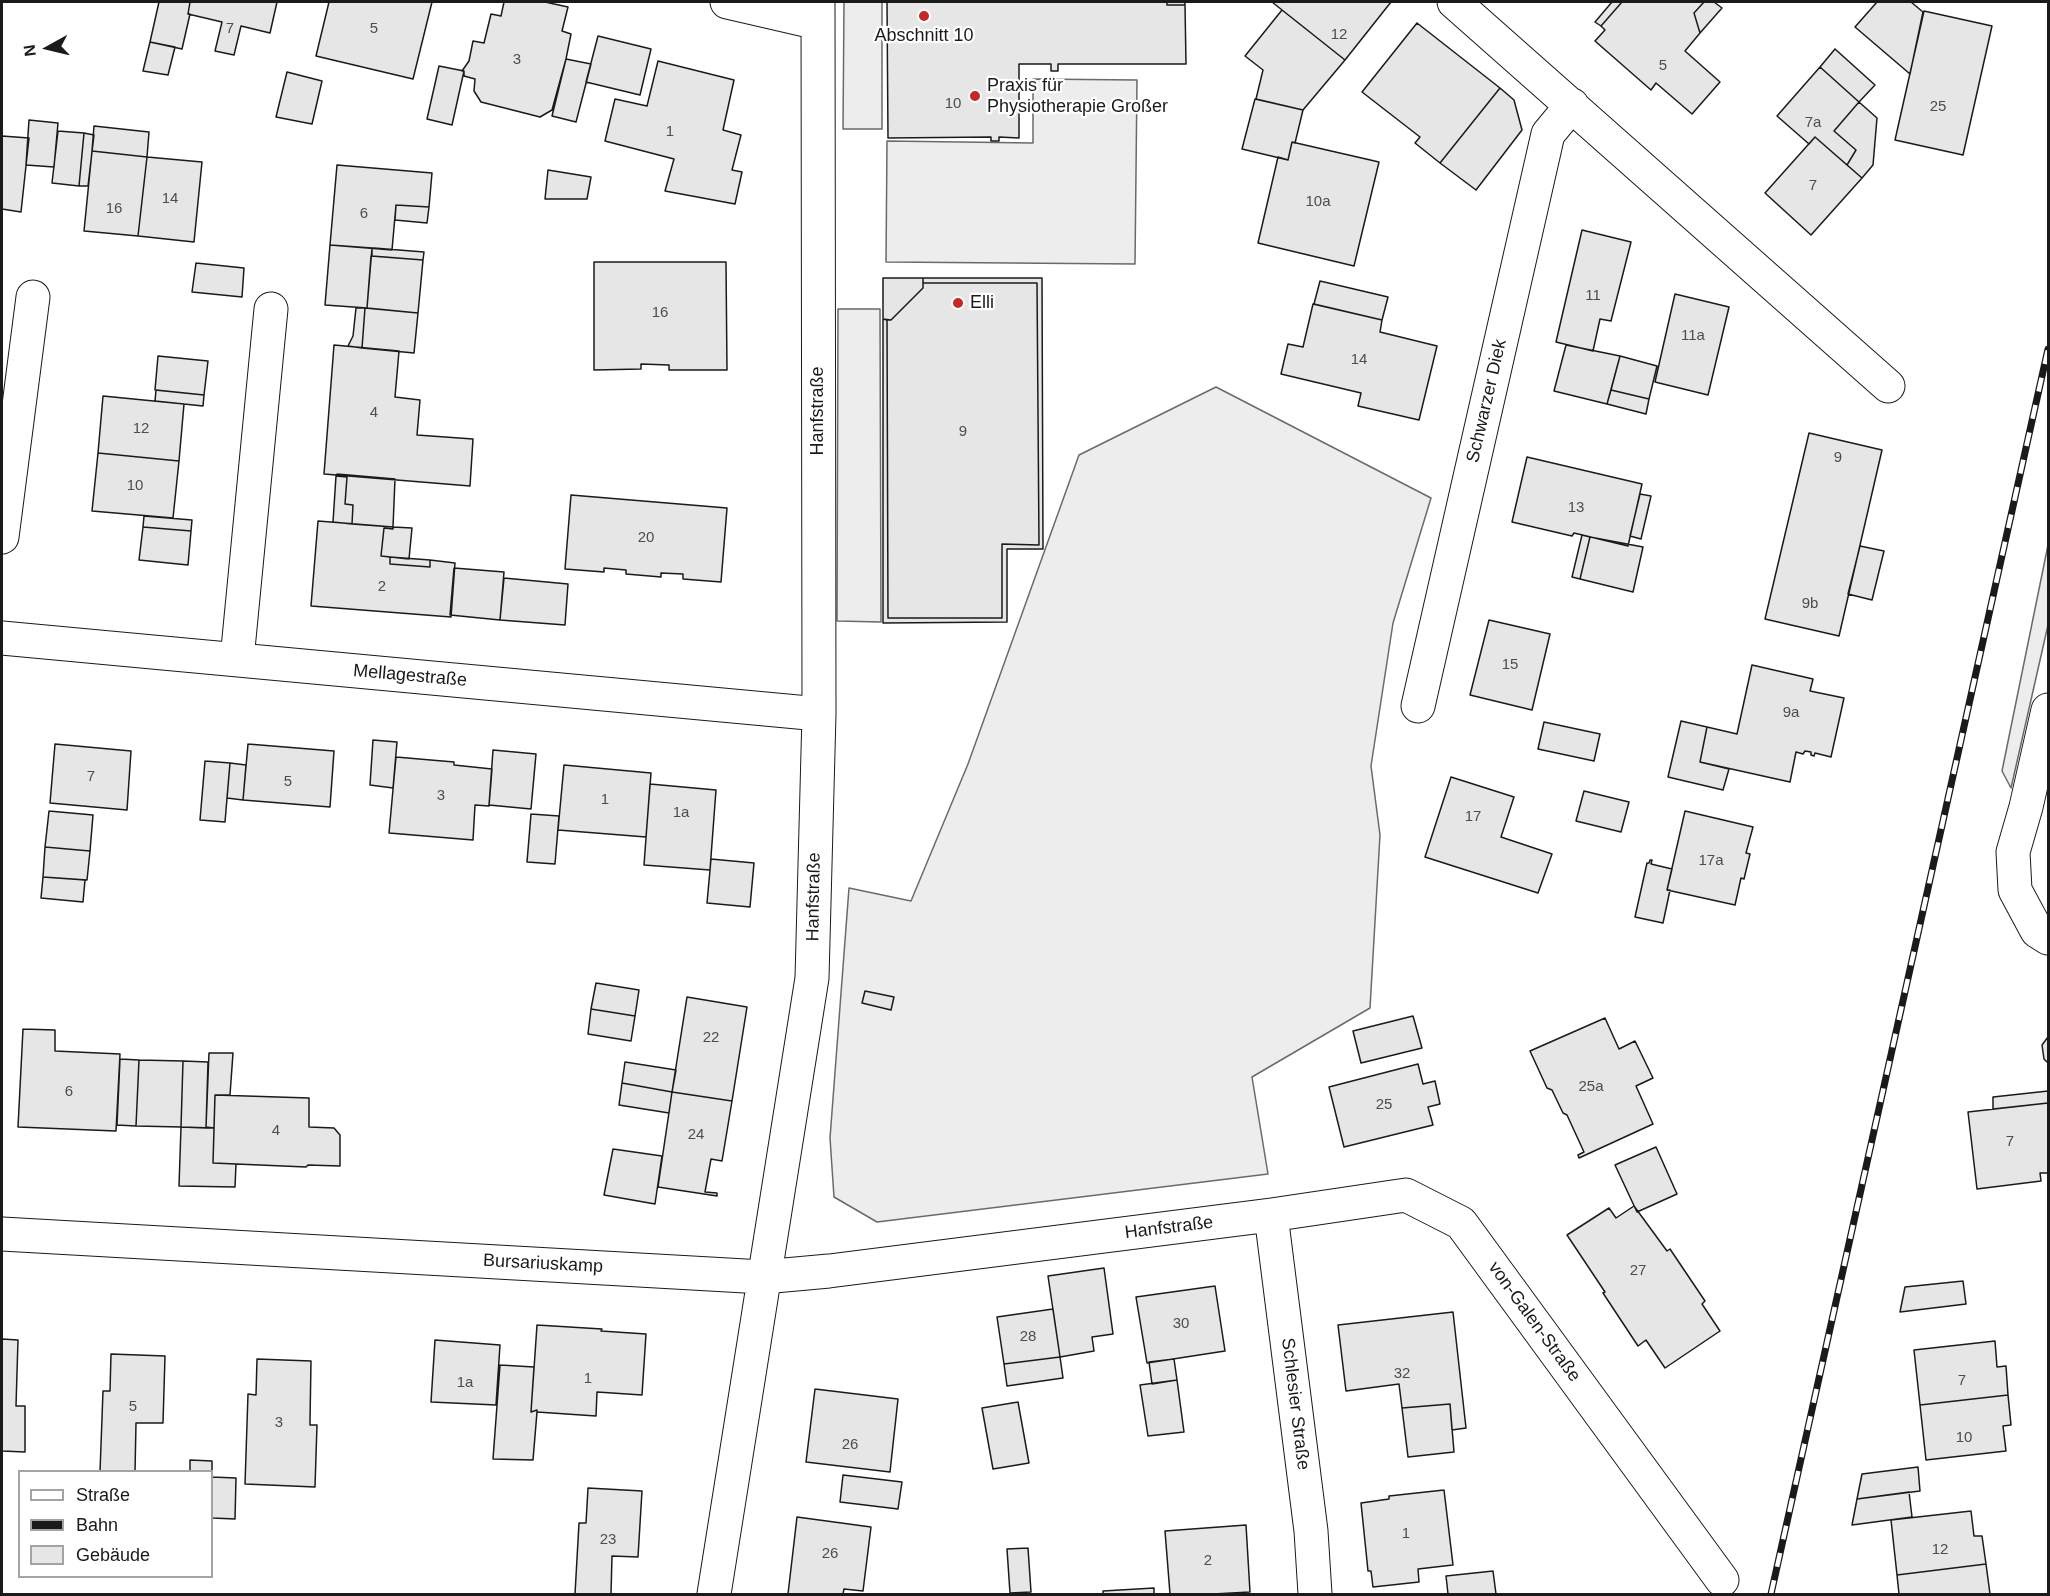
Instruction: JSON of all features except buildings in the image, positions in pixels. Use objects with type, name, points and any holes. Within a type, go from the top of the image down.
[{"type":"street","points":[[727,2],[818,12]]},
{"type":"street","points":[[1454,2],[1888,386]]},
{"type":"street","name":"Hanfstraße","points":[[818,12],[819,714],[812,978],[763,1276],[829,1271],[1271,1215]]},
{"type":"street","name":"Schwarzer Diek","points":[[1418,706],[1548,134],[1572,105]]},
{"type":"street","points":[[2,537],[33,297]]},
{"type":"street","points":[[237,659],[270,309]]},
{"type":"street","name":"Mellagestraße","points":[[2,638],[819,714]]},
{"type":"street","points":[[2049,710],[2013,852],[2015,890],[2037,931],[2049,938]]},
{"type":"street","name":"von-Galen-Straße","points":[[1271,1215],[1406,1196],[1461,1223],[1722,1580]]},
{"type":"street","name":"Schlesier Straße","points":[[1271,1215],[1311,1531],[1315,1594]]},
{"type":"street","name":"Bursariuskamp","points":[[2,1234],[763,1276]]},
{"type":"street","points":[[714,1594],[763,1276]]},
{"type":"shaded area","points":[[844,2],[882,2],[882,129],[843,129]]},
{"type":"shaded area","points":[[1033,79],[1137,80],[1135,264],[886,262],[887,141],[1033,143]]},
{"type":"shaded area","points":[[838,309],[880,309],[881,622],[837,621]]},
{"type":"shaded area","points":[[1216,387],[1431,498],[1393,623],[1371,766],[1380,835],[1370,1008],[1252,1077],[1268,1174],[877,1222],[834,1197],[830,1138],[849,888],[911,901],[968,764],[1079,455]]},
{"type":"shaded area","points":[[2048,545],[2048,625],[2011,788],[2002,771]]},
{"type":"railway","points":[[1771,1594],[2048,349]]},
{"type":"place","name":"Abschnitt 10","points":[[924,16]]},
{"type":"place","name":"Praxis für Physiotherapie Großer","points":[[975,96]]},
{"type":"place","name":"Elli","points":[[958,303]]}]
